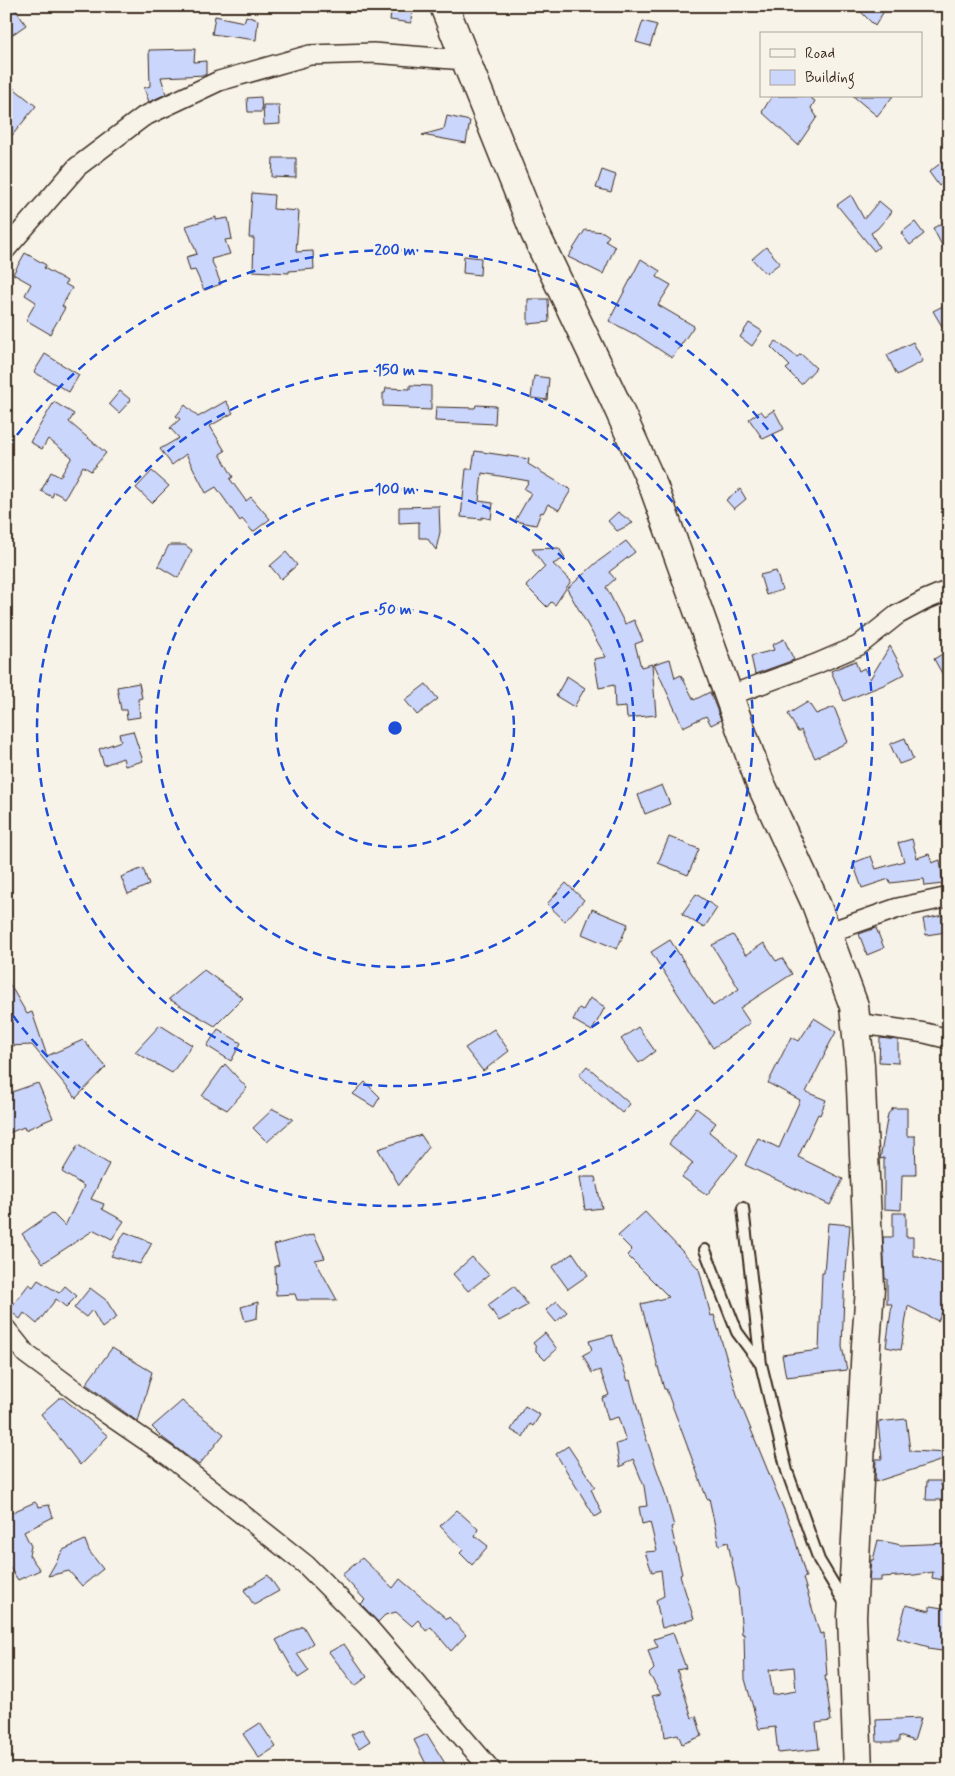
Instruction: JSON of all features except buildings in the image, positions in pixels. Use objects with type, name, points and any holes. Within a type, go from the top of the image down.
[{"type":"street","points":[[444,6],[535,233],[654,488],[759,780],[816,904],[854,1006],[860,1065],[870,1288],[852,1617],[858,1770]]},
{"type":"street","points":[[6,248],[77,167],[143,117],[219,81],[310,55],[373,53],[465,60]]},
{"type":"street","points":[[728,696],[816,664],[858,646],[897,615],[949,590]]},
{"type":"street","points":[[827,933],[898,908],[949,897]]},
{"type":"street","points":[[856,1022],[949,1038]]},
{"type":"street","points":[[6,1329],[26,1354],[107,1414],[170,1457],[306,1565],[367,1626],[491,1770]]},
{"type":"lane","points":[[743,1208],[761,1364],[787,1471],[819,1560],[852,1617]]},
{"type":"lane","points":[[705,1250],[737,1332],[761,1364]]}]
